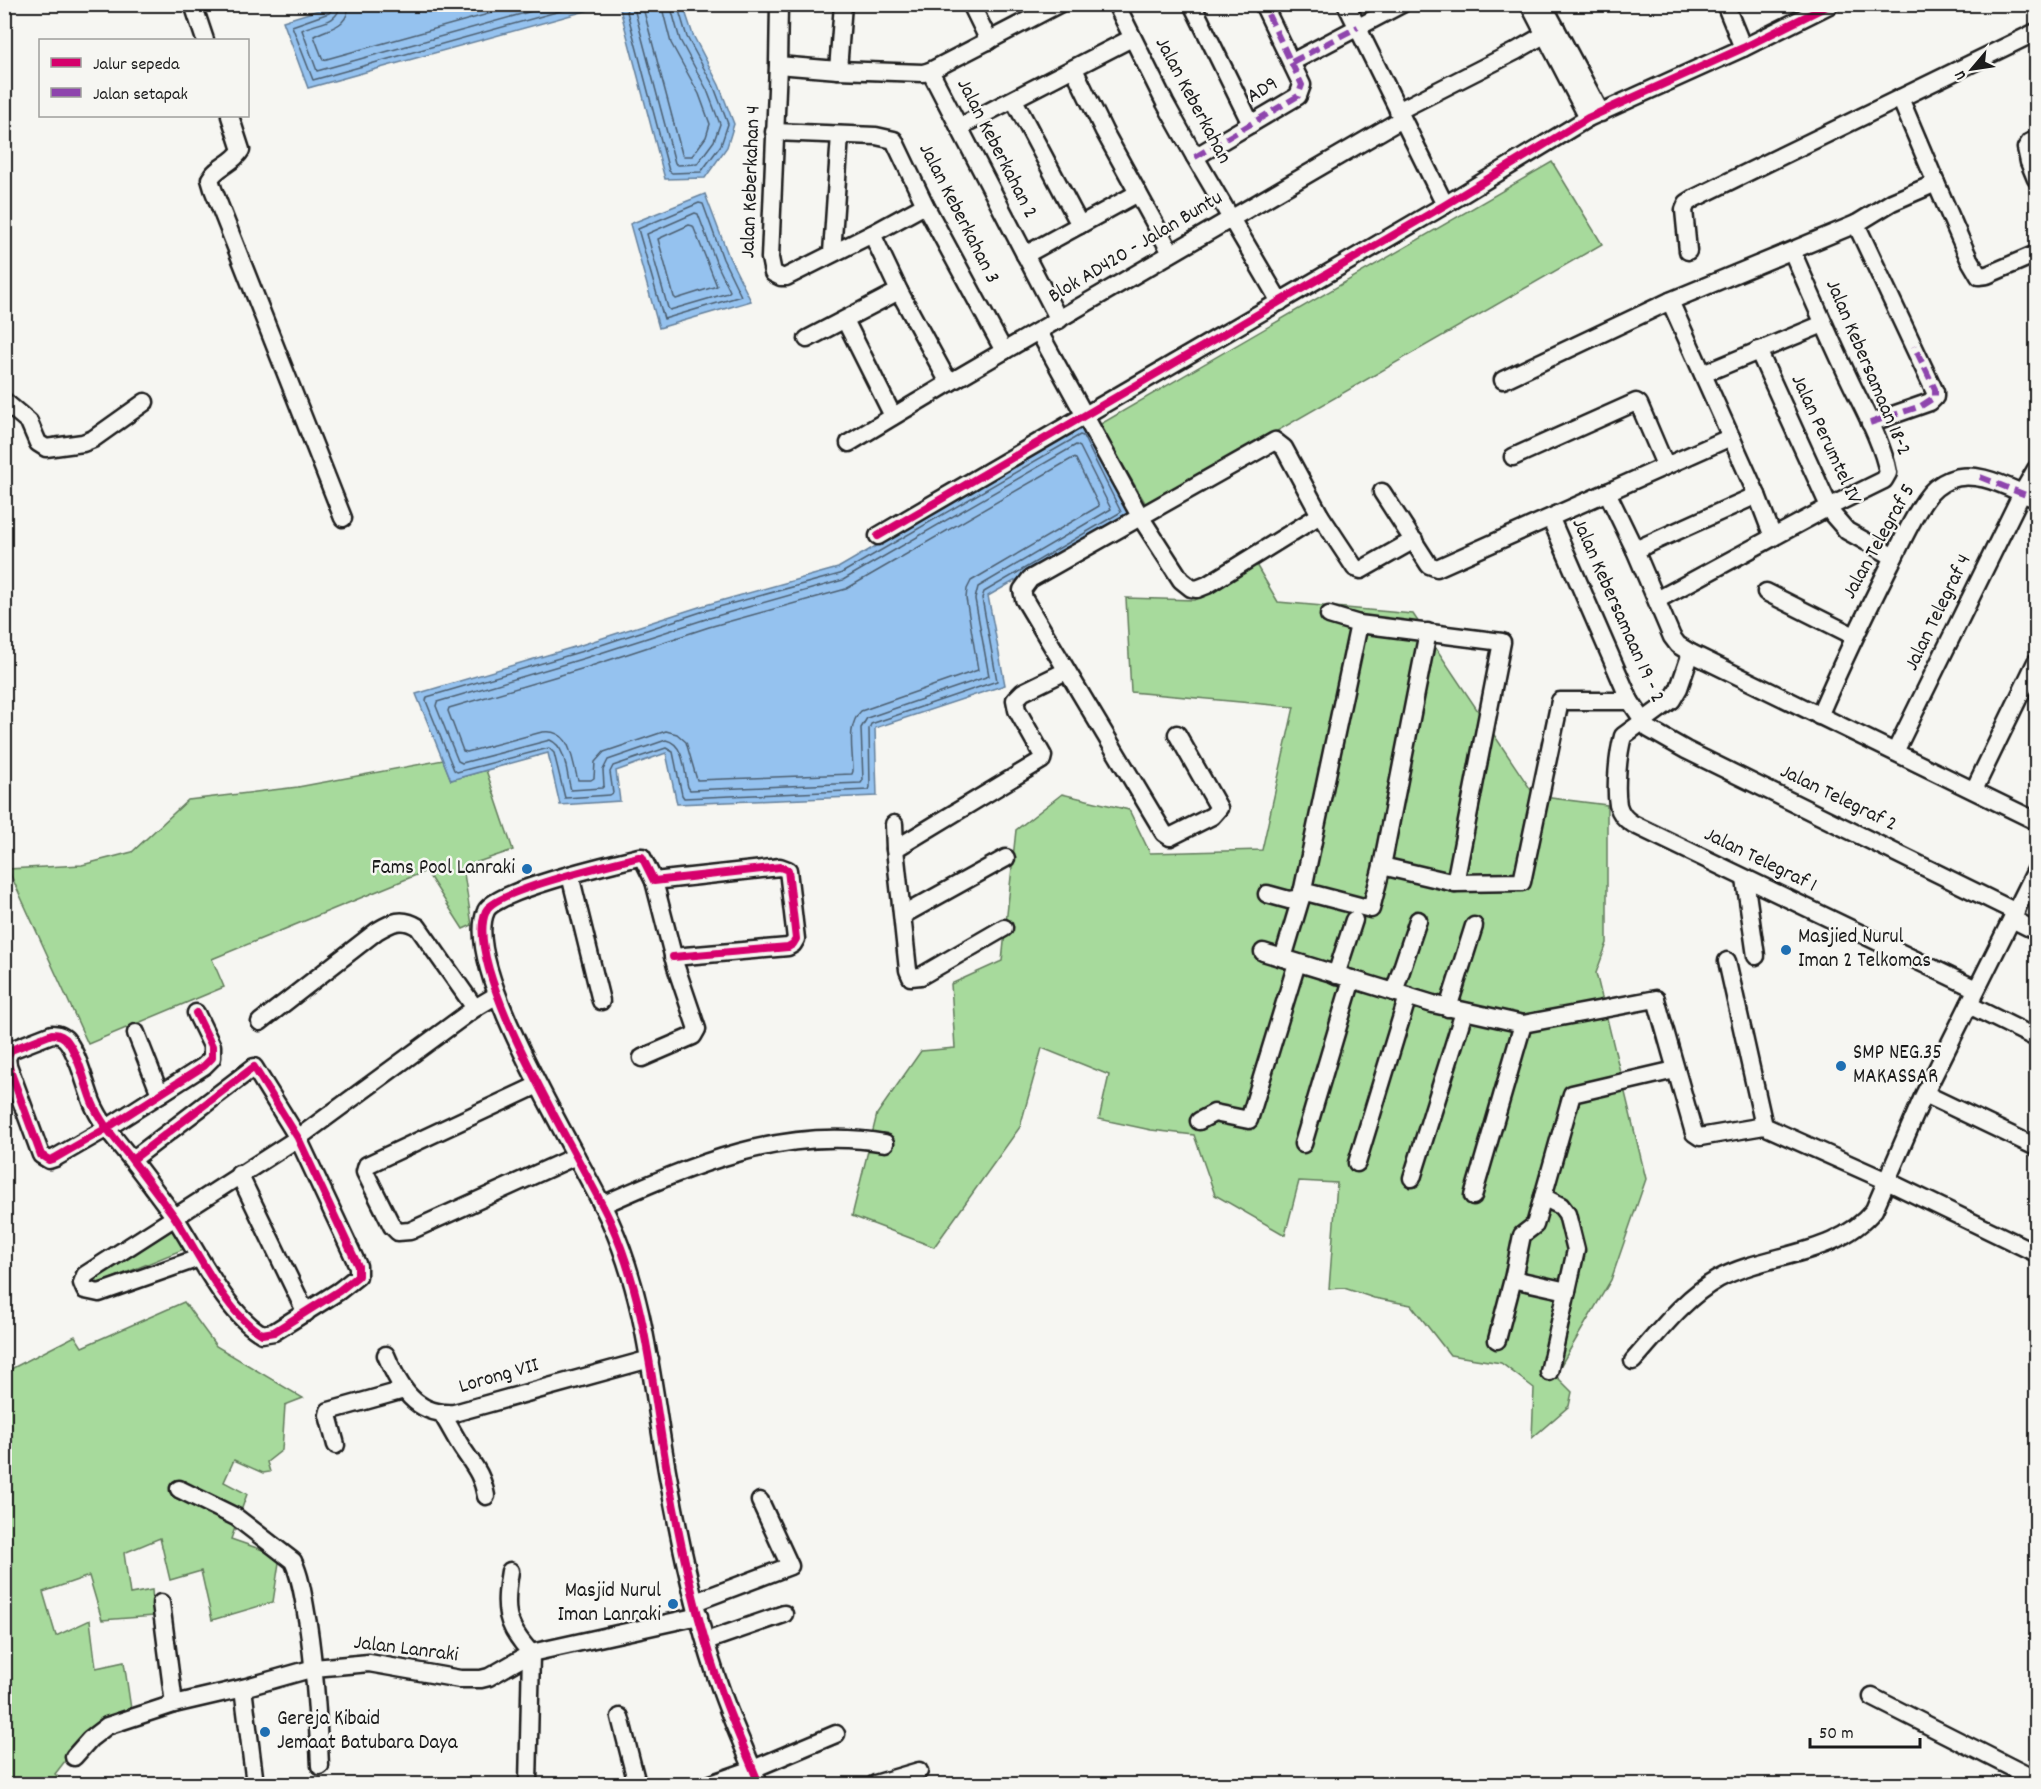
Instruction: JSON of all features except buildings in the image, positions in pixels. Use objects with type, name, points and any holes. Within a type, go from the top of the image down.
[{"type":"street","points":[[193,4],[205,39]]},
{"type":"street","name":"Jalan Keberkahan 4","points":[[778,4],[778,65],[770,247],[772,271],[783,278],[925,205]]},
{"type":"street","points":[[838,70],[843,4]]},
{"type":"street","points":[[971,4],[989,41]]},
{"type":"street","name":"Jalan Keberkahan","points":[[1116,4],[1195,157],[1280,302]]},
{"type":"street","points":[[1192,4],[1251,124]]},
{"type":"street","name":"AD9","points":[[1195,157],[1298,96],[1302,85],[1263,4]]},
{"type":"street","points":[[1346,4],[1445,205]]},
{"type":"street","points":[[1292,62],[1402,4]]},
{"type":"street","points":[[1529,4],[1550,31],[1595,116]]},
{"type":"street","points":[[1544,4],[1550,31]]},
{"type":"street","points":[[1725,4],[1743,48]]},
{"type":"street","points":[[878,536],[1595,116],[1832,4]]},
{"type":"street","points":[[930,71],[1049,7]]},
{"type":"street","name":"Blok AD420 - Jalan Buntu","points":[[849,443],[1231,218],[1398,110],[1516,51],[1550,31]]},
{"type":"street","points":[[1688,251],[1684,214],[1687,203],[2037,32]]},
{"type":"street","points":[[959,127],[1132,38]]},
{"type":"street","name":"Jalan Keberkahan 2","points":[[778,65],[915,74],[930,71],[1059,320]]},
{"type":"street","points":[[1074,69],[1104,131],[1171,254]]},
{"type":"street","points":[[1900,98],[1968,259],[1979,276],[1987,275],[2037,254]]},
{"type":"street","points":[[1014,100],[1080,225]]},
{"type":"street","points":[[230,117],[241,150],[236,158],[214,172],[210,179],[343,518]]},
{"type":"street","name":"Jalan Keberkahan 3","points":[[774,132],[876,136],[894,140],[925,205],[1004,351]]},
{"type":"street","points":[[832,253],[840,135]]},
{"type":"street","points":[[2037,140],[2030,142],[2026,148],[2029,162],[2037,179]]},
{"type":"street","points":[[1503,380],[1670,301],[1856,224],[1892,202],[1936,183]]},
{"type":"street","points":[[1025,255],[1138,193]]},
{"type":"street","points":[[1856,224],[1935,392],[1935,397],[1930,402],[1870,423]]},
{"type":"street","points":[[872,234],[899,291],[949,383]]},
{"type":"street","name":"Jalan Kebersamaan 18-2","points":[[1792,251],[1823,324],[1870,423],[1888,473],[1886,478],[1829,507]]},
{"type":"street","points":[[807,339],[899,291]]},
{"type":"street","points":[[1670,301],[1757,495],[1773,537]]},
{"type":"street","points":[[845,320],[893,416]]},
{"type":"street","points":[[1702,374],[1823,324]]},
{"type":"street","points":[[1039,332],[1141,518],[1181,580],[1191,588],[1197,589],[1207,585],[1320,515]]},
{"type":"street","name":"Jalan Perumtel IV","points":[[1758,350],[1829,507],[1841,526],[1894,557]]},
{"type":"street","points":[[4,401],[29,422],[38,443],[46,448],[83,443],[93,439],[145,402]]},
{"type":"street","points":[[1513,457],[1636,402],[1639,404],[1665,465]]},
{"type":"street","points":[[1382,492],[1429,566],[1437,568],[1551,519],[1731,436]]},
{"type":"street","points":[[1177,734],[1219,808],[1212,816],[1170,837],[1164,833],[1024,599],[1024,585],[1030,579],[1275,441],[1284,448],[1320,515],[1358,570],[1414,540]]},
{"type":"street","name":"Jalan Telegraf 4","points":[[1895,752],[2029,496],[2037,469]]},
{"type":"street","name":"Jalan Telegraf 5","points":[[1819,716],[1854,636],[1894,557],[1924,501],[1935,488],[1964,476],[1980,477],[2029,496]]},
{"type":"street","points":[[1607,492],[1635,550],[1672,637],[1678,645],[1819,716],[2037,820]]},
{"type":"street","points":[[1635,550],[1757,495]]},
{"type":"street","points":[[1657,600],[1829,507]]},
{"type":"street","name":"Jalan Kebersamaan 19 - 2","points":[[1551,519],[1630,701],[1643,723]]},
{"type":"street","points":[[1766,592],[1854,636]]},
{"type":"street","points":[[1329,615],[1359,624],[1502,642],[1455,883]]},
{"type":"street","points":[[1199,1121],[1214,1113],[1249,1120],[1290,961],[1301,894],[1359,624]]},
{"type":"street","points":[[1267,894],[1289,900],[1301,894],[1371,909],[1382,866],[1428,632]]},
{"type":"street","points":[[1643,723],[1672,700],[1679,688],[1691,653]]},
{"type":"street","points":[[1974,790],[2037,662]]},
{"type":"street","points":[[894,849],[1042,760],[1043,756],[1017,710],[1015,700],[1023,692],[1066,671]]},
{"type":"street","points":[[1382,866],[1455,883],[1522,882],[1560,701],[1630,701]]},
{"type":"street","name":"Jalan Telegraf 1","points":[[1643,723],[1626,731],[1619,752],[1618,805],[1623,816],[1633,824],[1973,997],[2037,1038]]},
{"type":"street","name":"Jalan Telegraf 2","points":[[1643,723],[1658,736],[2014,915],[2037,930]]},
{"type":"street","points":[[894,824],[894,849],[909,974],[914,978],[921,976],[1004,928]]},
{"type":"street","points":[[642,1058],[697,1033],[697,1026],[673,957],[654,881],[642,857],[570,875],[492,903],[486,910],[483,924],[485,954],[497,995],[538,1085],[602,1205],[622,1247],[630,1271],[650,1359],[668,1475],[697,1609],[721,1690],[756,1777]]},
{"type":"street","points":[[903,915],[1006,858]]},
{"type":"street","points":[[654,881],[780,867],[786,868],[789,873],[796,939],[793,944],[788,947],[673,957]]},
{"type":"street","points":[[1633,1361],[1699,1291],[1720,1278],[1752,1265],[1819,1247],[1858,1228],[1874,1210],[1925,1094],[2037,870]]},
{"type":"street","points":[[570,875],[601,1001]]},
{"type":"street","points":[[1745,879],[1756,956]]},
{"type":"street","points":[[260,1022],[377,931],[395,921],[402,920],[418,927],[476,1008]]},
{"type":"street","points":[[1303,1144],[1344,977],[1354,920]]},
{"type":"street","points":[[1357,1163],[1418,920]]},
{"type":"street","points":[[1412,1178],[1456,1010],[1474,926]]},
{"type":"street","points":[[1263,952],[1456,1010],[1523,1024],[1656,999],[1694,1133],[1700,1137],[1764,1126],[1887,1181],[2037,1253]]},
{"type":"street","points":[[1727,961],[1764,1126]]},
{"type":"street","points":[[199,1258],[99,1293],[85,1290],[82,1283],[85,1275],[298,1138],[497,995]]},
{"type":"street","points":[[132,1160],[254,1067],[298,1138],[358,1266],[358,1276],[306,1313],[274,1332],[262,1334],[246,1323],[220,1289],[174,1217],[107,1128],[93,1104],[73,1050],[64,1037],[58,1034],[52,1034],[11,1050],[8,1058],[8,1065],[37,1149],[44,1159],[55,1158],[107,1128],[204,1066],[212,1058],[212,1046],[196,1013]]},
{"type":"street","points":[[1473,1196],[1523,1024]]},
{"type":"street","points":[[136,1033],[160,1094]]},
{"type":"street","points":[[1497,1340],[1514,1279],[1522,1235],[1535,1225],[1572,1094],[1676,1070]]},
{"type":"street","points":[[538,1085],[367,1165],[365,1172],[392,1226],[398,1232],[410,1231],[576,1156]]},
{"type":"street","points":[[1925,1094],[2037,1147]]},
{"type":"street","points":[[602,1205],[686,1169],[729,1154],[771,1144],[809,1139],[847,1138],[885,1143]]},
{"type":"street","points":[[239,1174],[306,1313]]},
{"type":"street","points":[[1543,1197],[1561,1206],[1567,1215],[1576,1250],[1548,1372]]},
{"type":"street","points":[[1514,1279],[1567,1291]]},
{"type":"street","name":"Lorong VII","points":[[386,1355],[404,1390],[426,1408],[434,1413],[442,1414],[454,1413],[650,1359]]},
{"type":"street","points":[[336,1445],[329,1411],[404,1390]]},
{"type":"street","points":[[442,1414],[479,1472],[486,1496]]},
{"type":"street","points":[[179,1490],[236,1517],[293,1561],[305,1608],[315,1668],[320,1767]]},
{"type":"street","name":"Jalan Lanraki","points":[[74,1757],[106,1726],[174,1704],[315,1668],[369,1664],[460,1679],[481,1679],[489,1677],[531,1653],[697,1609],[790,1566],[760,1501]]},
{"type":"street","points":[[510,1571],[505,1601],[507,1614],[521,1642],[531,1653],[528,1785]]},
{"type":"street","points":[[161,1603],[174,1704]]},
{"type":"street","points":[[706,1641],[784,1614]]},
{"type":"street","points":[[243,1688],[255,1785]]},
{"type":"street","points":[[1872,1697],[2037,1780]]},
{"type":"street","points":[[620,1717],[636,1785]]},
{"type":"street","points":[[710,1785],[756,1777],[836,1734]]},
{"type":"street","points":[[875,1785],[919,1771]]},
{"type":"green space","points":[[1552,162],[1602,244],[1147,506],[1099,425]]},
{"type":"green space","points":[[1255,563],[1278,602],[1413,614],[1535,796],[1607,805],[1607,943],[1596,973],[1646,1179],[1611,1280],[1555,1375],[1572,1392],[1569,1406],[1532,1438],[1534,1388],[1501,1363],[1450,1355],[1411,1305],[1374,1298],[1344,1288],[1329,1289],[1337,1183],[1299,1181],[1285,1235],[1215,1195],[1194,1135],[1151,1130],[1099,1119],[1109,1075],[1042,1048],[1020,1127],[934,1247],[852,1216],[877,1114],[921,1051],[955,1048],[951,984],[1002,961],[1016,830],[1062,794],[1129,810],[1150,853],[1262,850],[1294,707],[1131,692],[1126,598],[1195,600]]},
{"type":"green space","points":[[443,760],[451,780],[486,770],[513,850],[463,867],[472,925],[463,929],[426,871],[212,959],[224,987],[88,1044],[8,869],[82,865],[132,852],[188,800],[298,787]]},
{"type":"green space","points":[[169,1224],[184,1249],[96,1285],[99,1270]]},
{"type":"green space","points":[[184,1302],[216,1346],[303,1398],[285,1405],[282,1450],[267,1462],[270,1472],[263,1473],[234,1460],[224,1482],[247,1494],[231,1539],[280,1556],[273,1602],[212,1620],[201,1571],[170,1580],[160,1538],[124,1553],[130,1594],[152,1590],[154,1616],[102,1620],[89,1576],[43,1592],[56,1636],[90,1620],[96,1668],[124,1662],[131,1709],[89,1730],[55,1774],[65,1784],[5,1784],[5,1372],[75,1336],[82,1347]]},
{"type":"water","points":[[599,4],[600,7],[308,88],[283,21],[335,5]]},
{"type":"water","points":[[619,5],[683,5],[693,35],[719,85],[734,124],[727,147],[705,178],[665,179]]},
{"type":"water","points":[[705,194],[729,257],[751,301],[659,328],[630,224]]},
{"type":"water","points":[[1084,425],[1131,514],[988,596],[1005,685],[875,728],[877,796],[677,804],[666,753],[616,771],[620,801],[560,805],[548,753],[451,780],[416,694],[702,606],[838,568]]},
{"type":"marked path","points":[[1195,157],[1298,96],[1302,85],[1263,4]]},
{"type":"marked path","points":[[1292,62],[1358,27]]},
{"type":"marked path","points":[[1870,423],[1921,406],[1935,397],[1935,389],[1914,346]]},
{"type":"marked path","points":[[1980,477],[2036,499]]},
{"type":"cycle path","points":[[878,536],[1445,205],[1588,118],[1743,48],[1831,4]]},
{"type":"cycle path","points":[[673,957],[788,947],[793,944],[796,939],[788,870],[780,867],[654,881],[642,857],[639,857],[531,887],[494,903],[486,911],[483,938],[491,975],[507,1018],[528,1065],[610,1221],[632,1283],[647,1346],[662,1443],[690,1586],[722,1693],[759,1784]]},
{"type":"cycle path","points":[[132,1160],[174,1216],[224,1297],[249,1325],[262,1334],[274,1332],[339,1291],[358,1276],[358,1266],[298,1138],[254,1067],[132,1160],[110,1133],[105,1125],[100,1118],[72,1048],[65,1038],[52,1034],[11,1050],[7,1058],[8,1065],[41,1155],[49,1160],[55,1158],[107,1128],[204,1066],[212,1058],[212,1046],[196,1013]]},
{"type":"place","name":"Fams Pool Lanraki","points":[[527,869]]},
{"type":"place","name":"Masjied Nurul Iman 2 Telkomas","points":[[1786,950]]},
{"type":"place","name":"SMP NEG.35 MAKASSAR","points":[[1841,1066]]},
{"type":"place","name":"Masjid Nurul Iman Lanraki","points":[[673,1604]]},
{"type":"place","name":"Gereja Kibaid Jemaat Batubara Daya","points":[[265,1732]]}]
